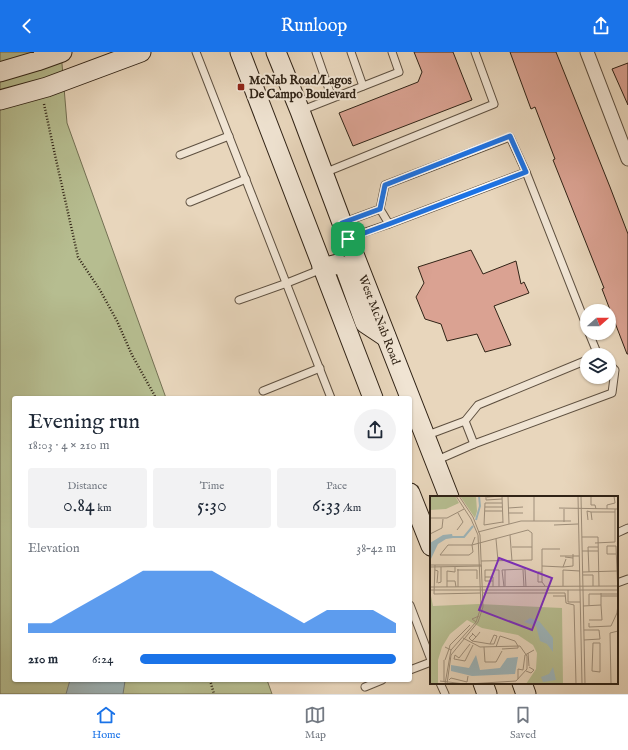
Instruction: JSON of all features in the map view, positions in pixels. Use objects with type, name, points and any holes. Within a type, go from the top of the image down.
[{"type":"main road","points":[[0,72],[62,52]]},
{"type":"main road","points":[[0,100],[42,88],[141,52]]},
{"type":"main road","points":[[240,52],[372,396]]},
{"type":"main road","name":"West McNab Road","points":[[276,52],[409,396]]},
{"type":"main road","points":[[322,268],[338,264],[345,268],[365,323],[386,337]]},
{"type":"main road","name":"West McNab Road","points":[[412,403],[449,496]]},
{"type":"main road","points":[[412,497],[430,542]]},
{"type":"main road","points":[[483,684],[487,694]]},
{"type":"main road","points":[[522,684],[526,694]]},
{"type":"street","points":[[592,54],[628,159]]},
{"type":"lane","points":[[196,52],[330,396]]},
{"type":"lane","points":[[316,52],[332,98]]},
{"type":"lane","points":[[351,52],[363,86]]},
{"type":"lane","points":[[300,111],[399,72],[392,52]]},
{"type":"lane","points":[[323,173],[494,104],[475,52]]},
{"type":"lane","points":[[180,156],[229,136]]},
{"type":"lane","points":[[389,224],[380,209],[385,185],[510,136],[526,172],[580,309]]},
{"type":"lane","points":[[345,231],[389,224],[526,172]]},
{"type":"lane","points":[[190,202],[246,179]]},
{"type":"lane","points":[[345,231],[380,209]]},
{"type":"lane","points":[[240,300],[287,283],[322,268]]},
{"type":"lane","points":[[425,436],[465,422],[478,405],[580,363]]},
{"type":"lane","points":[[263,391],[320,368]]},
{"type":"lane","points":[[435,461],[474,444],[612,393],[613,384]]},
{"type":"lane","points":[[465,422],[474,444]]},
{"type":"lane","points":[[618,533],[628,528]]},
{"type":"lane","points":[[618,583],[628,579]]},
{"type":"lane","points":[[412,610],[430,658]]},
{"type":"lane","points":[[412,669],[430,661]]},
{"type":"lane","points":[[365,687],[377,682]]},
{"type":"lane","points":[[440,684],[444,694]]},
{"type":"path","points":[[42,88],[53,148],[78,257],[100,290],[117,321],[132,355],[155,396]]},
{"type":"path","points":[[211,682],[214,694]]},
{"type":"green space","points":[[0,52],[61,52],[67,123],[165,396],[12,396],[12,682],[268,682],[272,694],[0,694]]},
{"type":"water","points":[[69,682],[125,682],[123,694],[66,694]]},
{"type":"building","points":[[414,52],[453,52],[472,100],[353,146],[339,113],[418,82],[422,72]]},
{"type":"building","points":[[510,52],[556,52],[628,234],[628,354],[616,325],[616,304],[608,304],[602,289],[604,288],[553,160],[555,159],[535,107],[531,109]]},
{"type":"building","points":[[628,63],[628,105],[612,69]]},
{"type":"building","points":[[471,250],[483,274],[516,261],[521,284],[524,282],[529,293],[494,306],[511,345],[485,352],[477,334],[447,341],[441,324],[425,319],[416,297],[424,283],[418,267]]},
{"type":"place","name":"McNab Road/Lagos De Campo Boulevard","points":[[241,87]]},
{"type":"route","points":[[510,136],[526,172],[348,239],[342,223],[380,209],[385,185],[510,136]]}]
